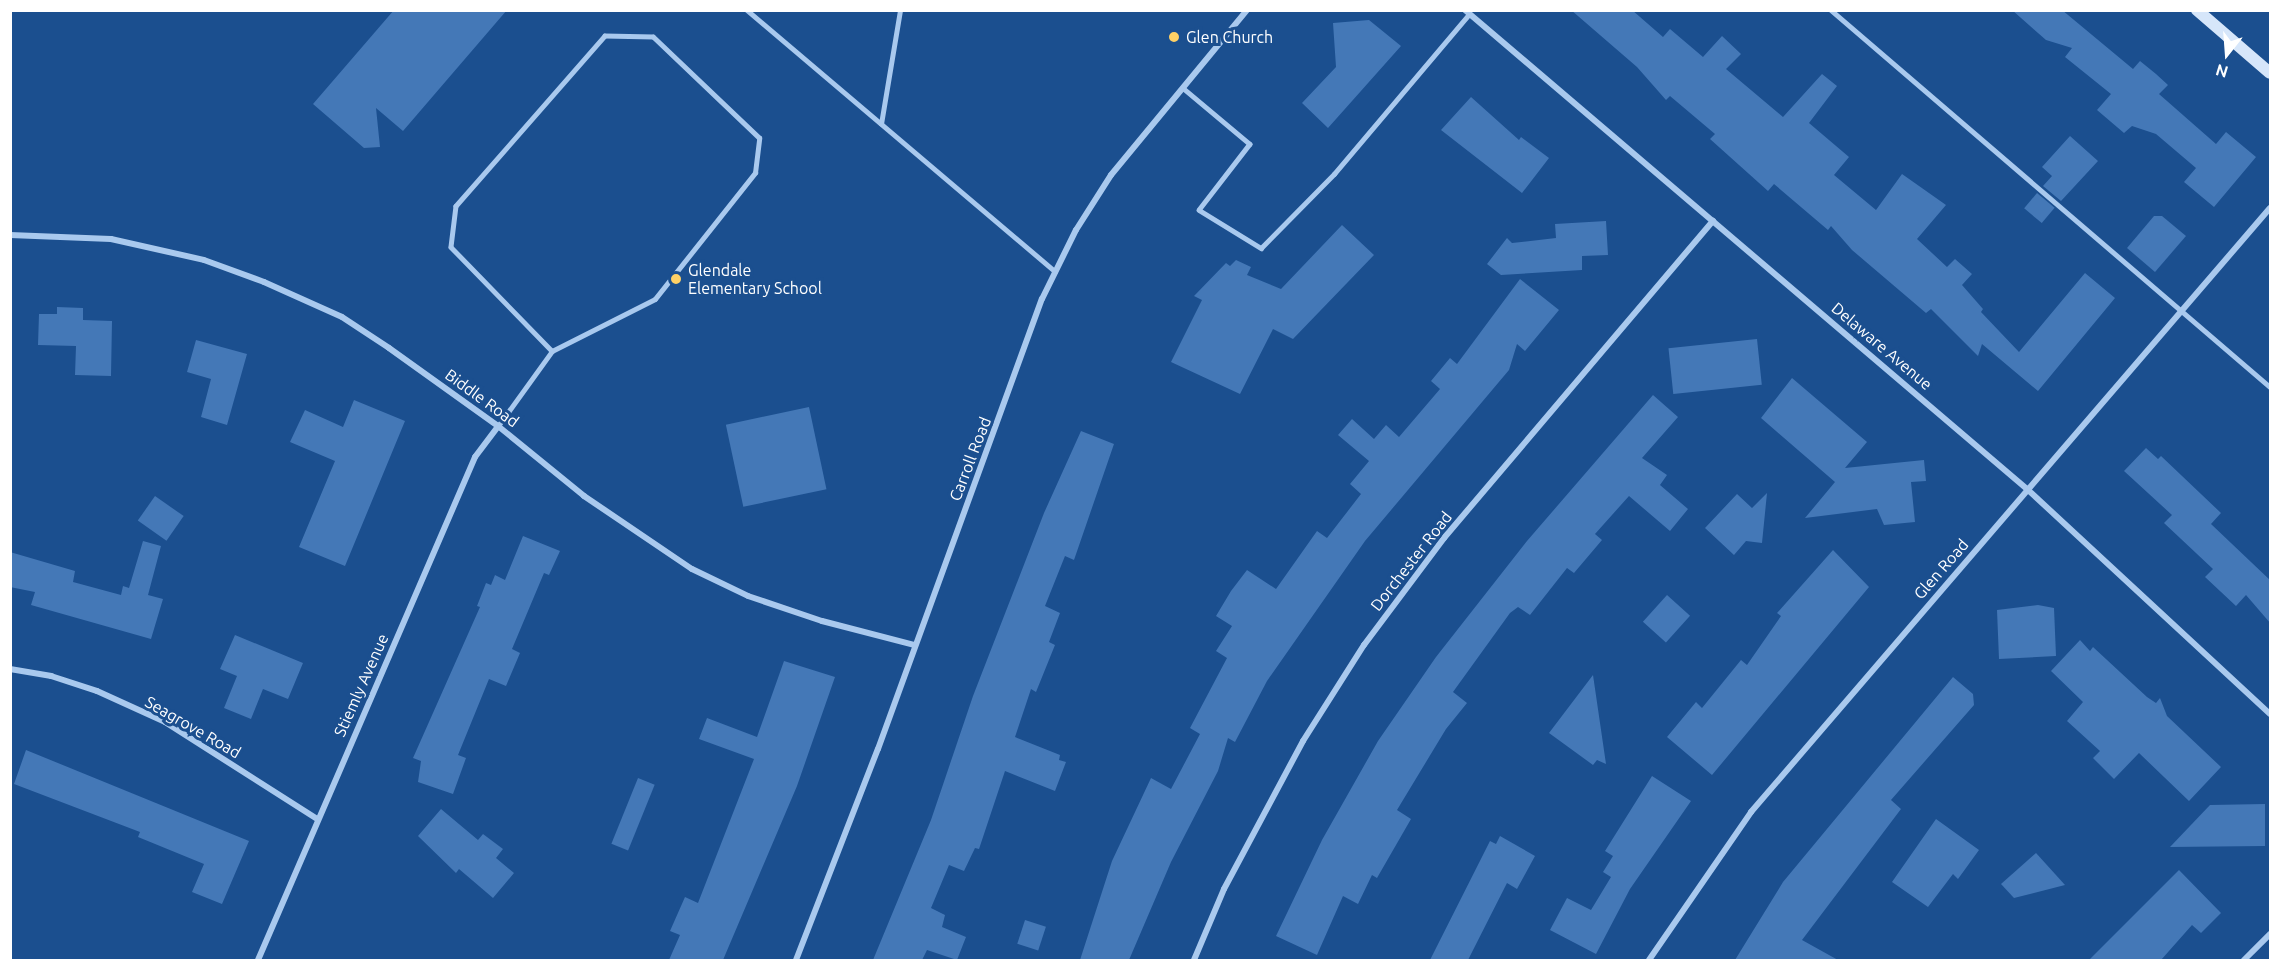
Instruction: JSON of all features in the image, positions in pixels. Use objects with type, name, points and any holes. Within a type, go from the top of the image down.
[{"type":"main road","points":[[2197,10],[2271,74]]},
{"type":"street","name":"Carroll Road","points":[[796,960],[878,749],[914,645],[1056,271],[1111,175],[1247,10]]},
{"type":"street","name":"Delaware Avenue","points":[[1467,12],[2028,489],[2271,714]]},
{"type":"street","name":"Glen Road","points":[[1649,960],[1751,812],[2271,208]]},
{"type":"street","name":"Dorchester Road","points":[[1194,960],[1224,889],[1298,752],[1364,645],[1444,538],[1713,220]]},
{"type":"street","name":"Biddle Road","points":[[10,235],[111,239],[204,260],[264,282],[342,317],[498,426],[584,496],[692,569],[780,607],[914,645]]},
{"type":"street","name":"Stiemly Avenue","points":[[258,960],[475,457],[498,426]]},
{"type":"street","name":"Seagrove Road","points":[[10,669],[51,676],[97,691],[165,723],[317,819]]},
{"type":"street","points":[[2244,960],[2271,934]]},
{"type":"lane","points":[[747,10],[1056,271]]},
{"type":"lane","points":[[881,124],[900,10]]},
{"type":"lane","points":[[1831,10],[2271,387]]},
{"type":"lane","points":[[1183,88],[1250,144],[1199,210],[1261,248],[1334,174],[1467,12]]},
{"type":"lane","points":[[498,426],[552,351],[655,299],[755,172],[759,138],[653,37],[605,36],[456,206],[451,247],[552,351]]},
{"type":"building","points":[[394,10],[507,10],[403,131],[376,108],[380,147],[364,148],[313,104]]},
{"type":"building","points":[[1571,10],[1632,10],[1663,37],[1670,29],[1703,57],[1722,36],[1741,54],[1726,69],[1783,117],[1822,74],[1837,86],[1809,123],[1849,157],[1834,175],[1876,210],[1902,174],[1946,205],[1917,239],[1947,267],[1955,259],[1972,274],[1962,285],[1983,309],[1981,312],[2019,352],[2085,273],[2115,298],[2038,391],[1982,344],[1978,356],[1931,309],[1926,313],[1852,250],[1831,226],[1828,230],[1774,184],[1768,191],[1710,139],[1715,134],[1670,96],[1666,100],[1637,67]]},
{"type":"building","points":[[2012,10],[2062,10],[2133,69],[2140,61],[2156,74],[2168,85],[2159,94],[2216,144],[2226,132],[2256,157],[2214,207],[2184,182],[2196,168],[2156,134],[2132,126],[2124,133],[2097,110],[2111,94],[2065,57],[2072,48],[2046,40]]},
{"type":"building","points":[[1369,20],[1401,46],[1328,128],[1302,103],[1336,67],[1333,23]]},
{"type":"building","points":[[1471,97],[1519,140],[1521,137],[1549,158],[1522,193],[1441,130]]},
{"type":"building","points":[[2070,136],[2098,161],[2061,201],[2043,186],[2052,176],[2042,167]]},
{"type":"building","points":[[2037,193],[2055,208],[2042,223],[2024,208]]},
{"type":"building","points":[[2154,216],[2162,216],[2186,236],[2155,272],[2127,248]]},
{"type":"building","points":[[1606,221],[1608,255],[1582,256],[1582,270],[1501,275],[1487,264],[1507,238],[1512,243],[1556,238],[1555,224]]},
{"type":"building","points":[[1342,225],[1374,255],[1293,339],[1273,329],[1240,394],[1171,362],[1202,300],[1194,296],[1226,263],[1230,266],[1236,260],[1251,267],[1247,275],[1281,289]]},
{"type":"building","points":[[1520,279],[1559,310],[1525,351],[1517,344],[1509,370],[1365,541],[1267,681],[1235,742],[1228,738],[1218,771],[1171,862],[1129,960],[1080,960],[1112,861],[1151,778],[1171,789],[1200,734],[1190,728],[1227,658],[1216,651],[1232,626],[1216,616],[1231,591],[1247,570],[1276,589],[1317,531],[1327,538],[1361,494],[1350,484],[1369,461],[1338,435],[1352,419],[1374,439],[1386,425],[1399,437],[1440,389],[1431,381],[1450,358],[1457,364]]},
{"type":"building","points":[[57,307],[83,308],[83,320],[112,321],[111,376],[75,375],[76,346],[38,345],[39,314],[57,314]]},
{"type":"building","points":[[1757,339],[1762,385],[1673,394],[1668,348]]},
{"type":"building","points":[[196,340],[247,354],[227,425],[201,417],[211,379],[187,372]]},
{"type":"building","points":[[1792,378],[1867,442],[1845,468],[1924,460],[1926,481],[1911,482],[1915,522],[1884,525],[1877,509],[1805,518],[1835,482],[1761,418]]},
{"type":"building","points":[[1653,395],[1678,417],[1642,458],[1667,475],[1660,485],[1688,509],[1670,531],[1629,496],[1595,534],[1602,540],[1574,573],[1567,568],[1530,615],[1518,607],[1510,613],[1453,692],[1467,703],[1446,729],[1397,810],[1411,819],[1377,878],[1372,875],[1358,904],[1343,896],[1317,955],[1276,936],[1322,840],[1378,741],[1436,657],[1527,541]]},
{"type":"building","points":[[354,400],[405,421],[345,566],[299,547],[335,461],[290,442],[305,410],[343,427]]},
{"type":"building","points":[[809,407],[826,489],[743,507],[726,425]]},
{"type":"building","points":[[1081,431],[1114,444],[1074,560],[1065,556],[1045,606],[1060,613],[1049,642],[1055,645],[1036,692],[1031,689],[1015,737],[1060,755],[1059,760],[1066,762],[1055,791],[1005,771],[979,849],[975,848],[964,871],[949,865],[931,908],[945,915],[942,927],[966,937],[957,960],[927,950],[922,960],[873,960],[931,820],[973,696],[1044,513]]},
{"type":"building","points":[[2146,448],[2158,459],[2161,456],[2221,513],[2211,524],[2271,581],[2271,624],[2246,595],[2236,606],[2205,577],[2213,569],[2164,523],[2172,515],[2124,471]]},
{"type":"building","points":[[1767,493],[1762,543],[1746,541],[1734,555],[1705,528],[1737,494],[1752,508]]},
{"type":"building","points":[[155,496],[184,516],[166,541],[138,521]]},
{"type":"building","points":[[523,536],[560,551],[549,575],[544,573],[512,649],[520,653],[506,686],[489,679],[458,755],[466,758],[453,794],[418,782],[421,761],[413,758],[480,607],[477,606],[486,583],[491,585],[495,575],[505,580]]},
{"type":"building","points":[[143,541],[161,546],[148,595],[163,599],[151,639],[31,605],[35,592],[10,587],[10,552],[75,571],[73,582],[121,595],[123,586],[129,588]]},
{"type":"building","points":[[1833,550],[1869,587],[1712,775],[1667,737],[1696,702],[1702,708],[1741,660],[1747,665],[1781,616],[1777,613]]},
{"type":"building","points":[[1667,595],[1690,616],[1666,642],[1643,622]]},
{"type":"building","points":[[2038,605],[2054,608],[2056,656],[1999,659],[1997,610]]},
{"type":"building","points":[[235,635],[303,663],[288,699],[263,689],[251,719],[224,708],[237,676],[220,669]]},
{"type":"building","points":[[2080,640],[2090,651],[2093,647],[2147,697],[2156,703],[2160,698],[2167,716],[2221,767],[2189,801],[2139,753],[2114,779],[2093,758],[2100,751],[2067,721],[2083,702],[2051,671]]},
{"type":"building","points":[[784,661],[835,677],[797,786],[723,960],[669,960],[680,935],[670,931],[685,897],[698,903],[754,759],[699,739],[707,718],[757,737]]},
{"type":"building","points":[[1593,675],[1606,764],[1597,760],[1593,765],[1549,733]]},
{"type":"building","points":[[1953,677],[1973,694],[1974,705],[1891,800],[1901,809],[1802,940],[1838,960],[1735,960],[1783,882]]},
{"type":"building","points":[[26,750],[249,841],[222,904],[192,892],[204,864],[138,837],[140,832],[14,784]]},
{"type":"building","points":[[1652,776],[1691,801],[1630,889],[1596,954],[1550,930],[1567,898],[1591,910],[1611,877],[1603,872],[1613,856],[1605,851]]},
{"type":"building","points":[[638,778],[655,785],[628,851],[611,844]]},
{"type":"building","points":[[2265,804],[2265,846],[2170,847],[2210,805]]},
{"type":"building","points":[[441,809],[478,840],[483,834],[503,849],[496,858],[514,873],[493,898],[459,869],[456,873],[418,836]]},
{"type":"building","points":[[1936,819],[1979,850],[1958,879],[1953,874],[1928,907],[1892,882]]},
{"type":"building","points":[[1500,836],[1535,856],[1517,889],[1507,883],[1468,960],[1430,960],[1490,841],[1496,844]]},
{"type":"building","points":[[2036,853],[2065,885],[2014,898],[2001,884]]},
{"type":"building","points":[[2179,870],[2221,913],[2201,933],[2192,925],[2161,960],[2089,960]]},
{"type":"building","points":[[1025,920],[1046,927],[1038,951],[1017,944]]},
{"type":"place","name":"Glen Church","points":[[1174,37]]},
{"type":"place","name":"Glendale Elementary School","points":[[676,279]]}]
